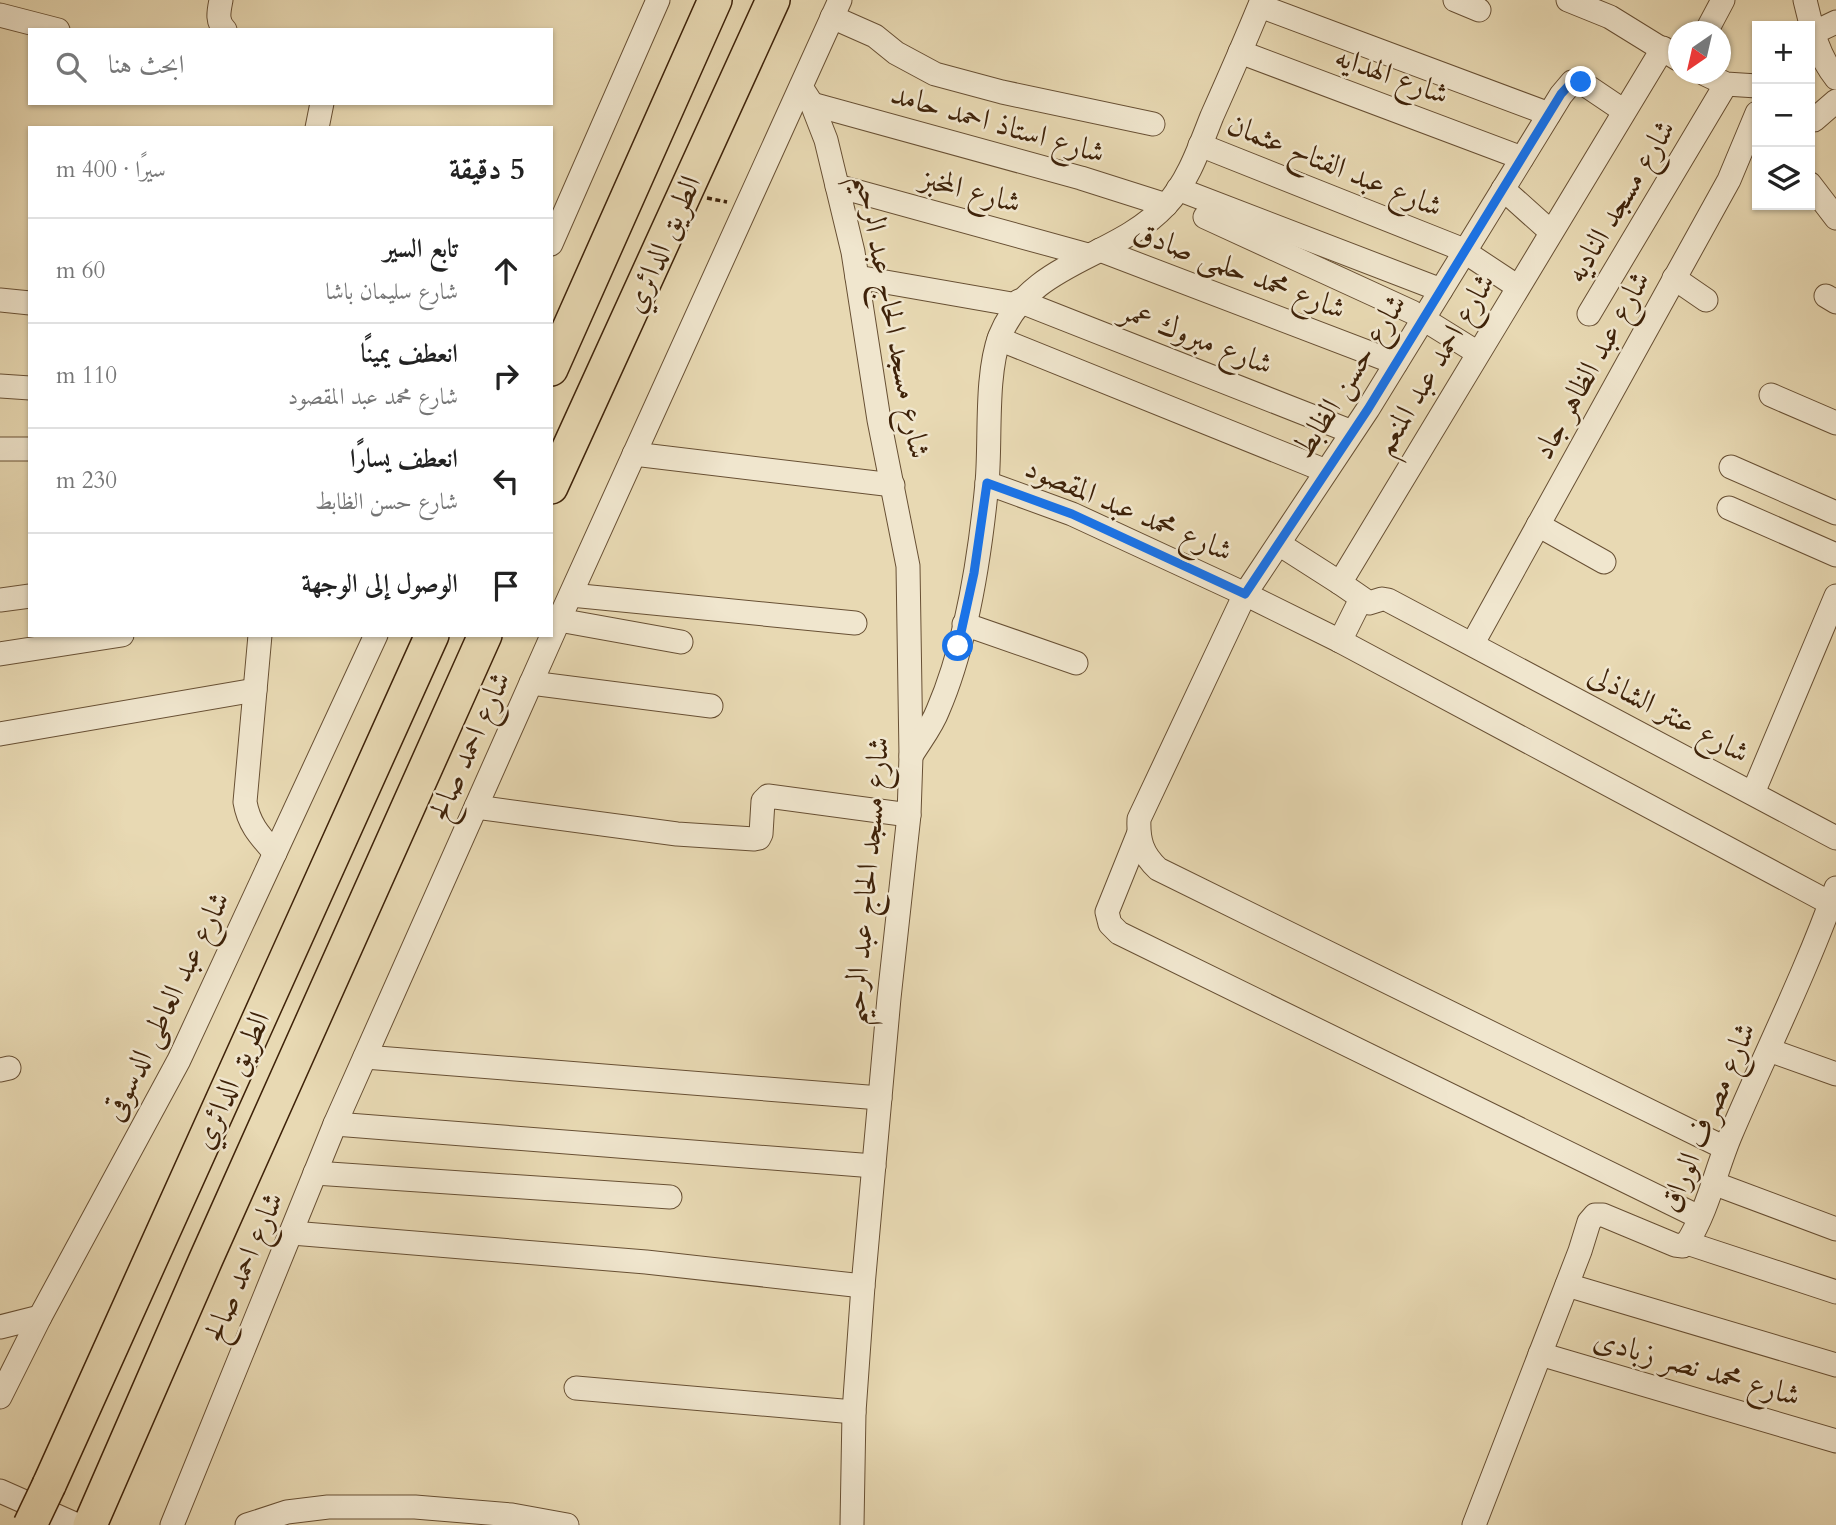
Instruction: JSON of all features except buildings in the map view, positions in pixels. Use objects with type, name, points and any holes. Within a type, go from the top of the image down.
[{"type":"highway","name":"الطريق الدائري","points":[[553,364],[715,0]]},
{"type":"highway","name":"الطريق الدائري","points":[[553,484],[773,0]]},
{"type":"highway","name":"الطريق الدائري","points":[[33,1512],[431,637]]},
{"type":"highway","name":"الطريق الدائري","points":[[89,1518],[484,637]]},
{"type":"street","points":[[221,0],[218,15],[222,28]]},
{"type":"street","points":[[553,239],[657,0]]},
{"type":"street","points":[[1455,0],[1479,10]]},
{"type":"street","points":[[1568,0],[1610,17],[1668,51]]},
{"type":"street","points":[[1712,21],[1723,0]]},
{"type":"street","points":[[1805,0],[1810,21]]},
{"type":"street","points":[[911,755],[937,712],[964,624],[987,483],[990,404],[999,339],[1018,303],[1043,281],[1135,233],[1172,197],[1200,145],[1261,2],[1549,114]]},
{"type":"street","points":[[836,8],[896,53],[935,74],[1002,92],[1153,124]]},
{"type":"street","name":"شارع احمد صالح","points":[[553,634],[634,454],[806,95],[836,8]]},
{"type":"street","points":[[0,15],[50,28]]},
{"type":"street","points":[[1815,32],[1836,22]]},
{"type":"street","points":[[1815,40],[1823,70]]},
{"type":"street","name":"شارع الهدايه","points":[[1240,52],[1522,158]]},
{"type":"street","name":"شارع احمد عبد المنعم","points":[[1340,583],[1625,111],[1668,57]]},
{"type":"street","name":"شارع حسن الظابط","points":[[1625,111],[1581,82],[1572,82],[1549,114],[1396,363],[1245,594],[1139,819],[1138,835],[1107,912],[1110,924],[1119,933],[1699,1217]]},
{"type":"street","points":[[1726,85],[1752,86]]},
{"type":"street","name":"شارع مسجد الناديه","points":[[1589,314],[1726,85]]},
{"type":"street","name":"شارع مسجد الحاج عبد الرحيم","points":[[806,95],[826,140],[857,277],[879,420],[908,566],[911,755],[909,815],[863,1286],[855,1412],[852,1525]]},
{"type":"street","name":"شارع استاذ احمد حامد","points":[[806,95],[1068,174],[1172,197],[1441,290]]},
{"type":"street","points":[[1815,119],[1836,101]]},
{"type":"street","points":[[317,126],[322,105]]},
{"type":"street","name":"شارع عبد الظاهر جاد","points":[[1473,643],[1729,180],[1752,130]]},
{"type":"street","name":"شارع عبد الفتاح عثمان","points":[[1200,145],[1465,251],[1518,287]]},
{"type":"street","name":"شارع المخبز","points":[[837,186],[1094,253]]},
{"type":"street","points":[[1503,189],[1551,232]]},
{"type":"street","points":[[1815,189],[1834,209]]},
{"type":"street","points":[[1205,216],[1412,312],[1478,353]]},
{"type":"street","name":"شارع محمد حلمى صادق","points":[[1094,253],[1396,363]]},
{"type":"street","name":"شارع مبروك عمر","points":[[857,277],[1018,303],[1352,432]]},
{"type":"street","points":[[1674,278],[1706,300]]},
{"type":"street","points":[[0,300],[28,303]]},
{"type":"street","points":[[999,339],[1326,471]]},
{"type":"street","points":[[0,386],[28,388]]},
{"type":"street","points":[[1770,395],[1836,423]]},
{"type":"street","points":[[0,449],[28,449]]},
{"type":"street","points":[[634,454],[893,485]]},
{"type":"street","points":[[1731,467],[1836,513]]},
{"type":"street","name":"شارع محمد عبد المقصود","points":[[987,483],[1072,514],[1245,594],[1833,895]]},
{"type":"street","points":[[1729,508],[1836,555]]},
{"type":"street","points":[[1538,525],[1604,562]]},
{"type":"street","points":[[1279,544],[1361,599],[1369,603],[1388,600],[1473,643]]},
{"type":"street","points":[[0,600],[28,596]]},
{"type":"street","points":[[570,596],[855,623]]},
{"type":"street","points":[[1340,641],[1361,599]]},
{"type":"street","points":[[1753,793],[1834,605]]},
{"type":"street","points":[[559,620],[681,642]]},
{"type":"street","points":[[964,624],[1076,663]]},
{"type":"street","points":[[0,654],[109,637]]},
{"type":"street","points":[[260,637],[245,802],[248,819],[256,833],[275,853]]},
{"type":"street","name":"شارع عبد العاطى الدسوقى","points":[[0,1397],[40,1317],[179,1060],[375,637]]},
{"type":"street","name":"شارع احمد صالح","points":[[172,1525],[335,1124],[552,637]]},
{"type":"street","name":"شارع عنتر الشاذلى","points":[[1473,643],[1836,838]]},
{"type":"street","points":[[531,684],[711,706]]},
{"type":"street","points":[[0,734],[255,690]]},
{"type":"street","points":[[476,807],[677,834],[754,839],[761,834],[763,801],[768,796],[909,815]]},
{"type":"street","points":[[1138,835],[1147,859],[1158,869],[1725,1147]]},
{"type":"street","name":"شارع مصرف الوراق","points":[[1474,1525],[1589,1222],[1595,1215],[1603,1216],[1675,1245],[1683,1246],[1687,1242],[1713,1184],[1725,1147],[1828,930],[1833,895]]},
{"type":"street","points":[[1769,1050],[1836,1074]]},
{"type":"street","points":[[365,1057],[880,1098]]},
{"type":"street","points":[[335,1124],[874,1166]]},
{"type":"street","points":[[315,1174],[670,1197]]},
{"type":"street","points":[[1713,1184],[1836,1228]]},
{"type":"street","points":[[292,1233],[646,1262],[863,1286]]},
{"type":"street","points":[[1687,1242],[1836,1292]]},
{"type":"street","points":[[1567,1285],[1836,1365]]},
{"type":"street","points":[[0,1327],[40,1317]]},
{"type":"street","name":"شارع محمد نصر زبادى","points":[[1540,1354],[1836,1441]]},
{"type":"street","points":[[576,1388],[855,1412]]},
{"type":"street","points":[[0,1491],[89,1518]]},
{"type":"street","points":[[247,1525],[287,1512],[328,1507],[415,1507],[512,1514],[567,1525]]},
{"type":"route","points":[[958,646],[974,573],[987,483],[1072,514],[1245,594],[1368,409],[1561,94],[1572,82],[1581,82]]}]
